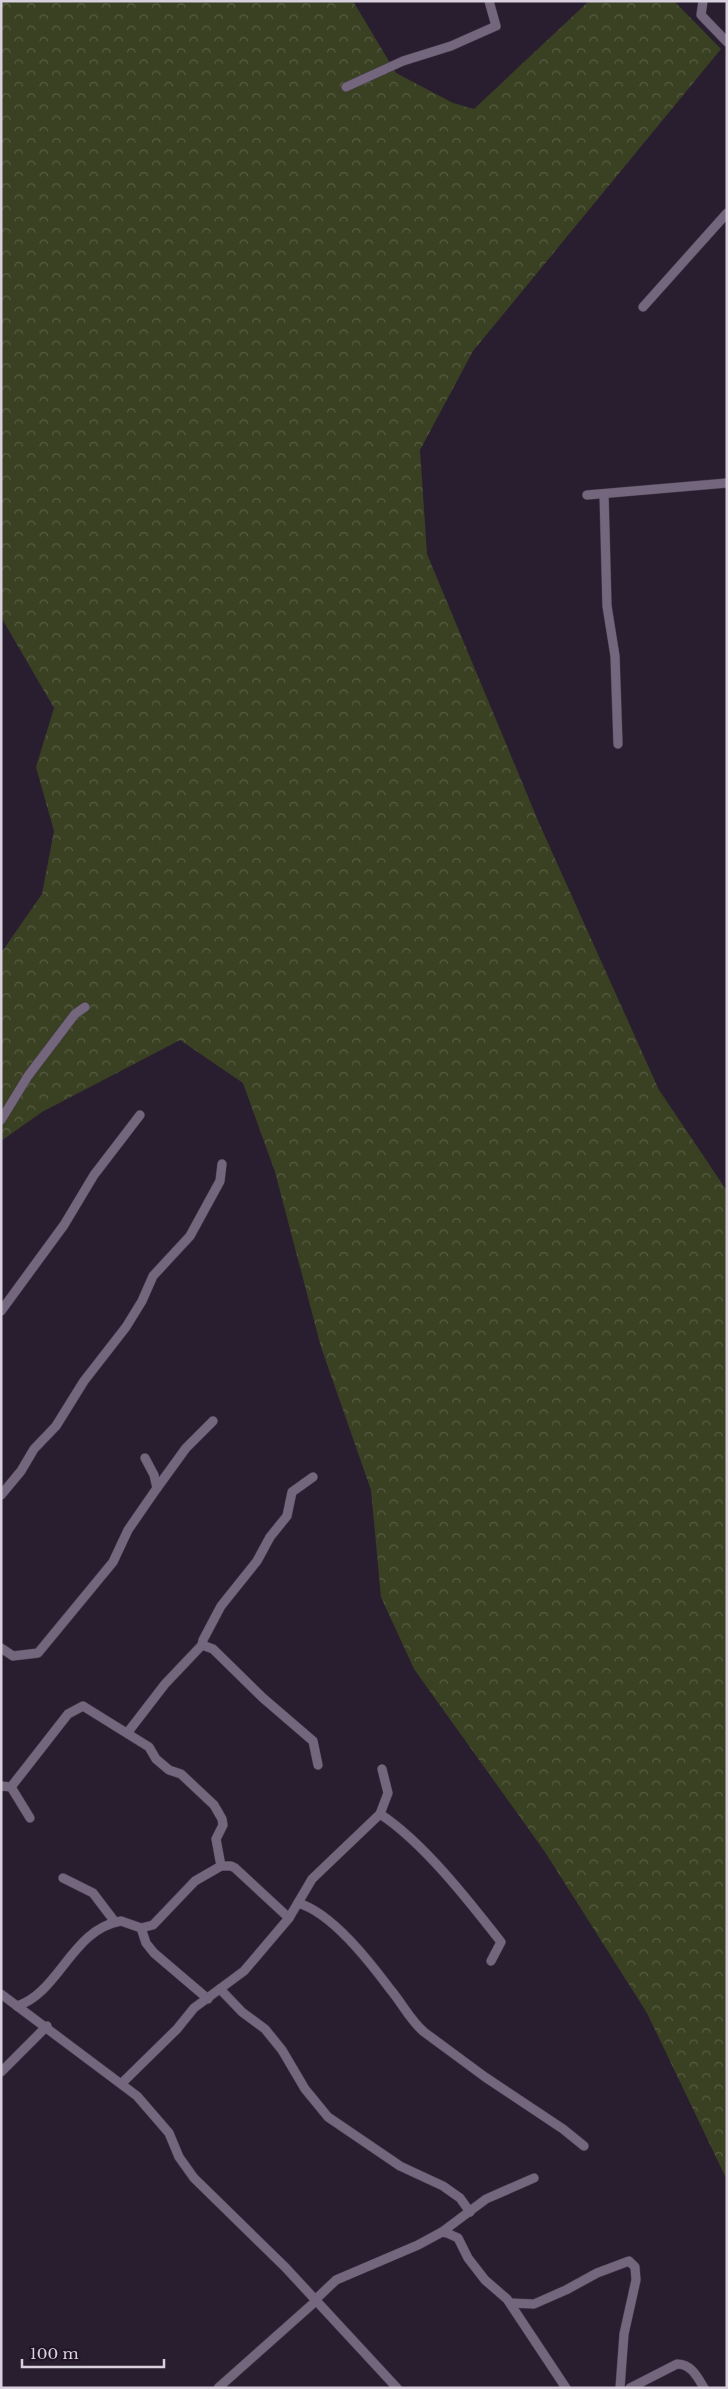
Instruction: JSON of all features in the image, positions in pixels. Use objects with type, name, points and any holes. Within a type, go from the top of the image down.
[{"type":"street","points":[[346,87],[403,61],[451,46],[496,26],[489,1]]},
{"type":"street","points":[[703,1],[700,15],[727,42]]},
{"type":"street","points":[[643,307],[727,213]]},
{"type":"street","points":[[587,495],[727,483]]},
{"type":"street","points":[[604,494],[607,606],[615,656],[618,744]]},
{"type":"street","points":[[1,1120],[34,1068],[74,1014],[85,1007]]},
{"type":"street","points":[[1,1311],[64,1225],[94,1174],[140,1115]]},
{"type":"street","points":[[1,1495],[21,1471],[34,1449],[56,1426],[84,1381],[126,1327],[142,1301],[153,1276],[190,1236],[220,1182],[222,1164]]},
{"type":"street","points":[[1,1648],[13,1656],[38,1653],[112,1562],[128,1530],[186,1448],[213,1421]]},
{"type":"street","points":[[145,1458],[154,1475],[157,1488]]},
{"type":"street","points":[[128,1732],[165,1684],[202,1645],[221,1606],[256,1561],[270,1537],[287,1516],[292,1492],[313,1477]]},
{"type":"street","points":[[202,1645],[213,1649],[263,1698],[313,1740],[318,1765]]},
{"type":"street","points":[[11,1787],[57,1728],[76,1708],[83,1706],[128,1732],[149,1747],[156,1759],[169,1770],[181,1774],[197,1786],[214,1805],[224,1825],[216,1839],[221,1866]]},
{"type":"street","points":[[122,2083],[177,2029],[194,2008],[244,1971],[289,1918],[301,1894],[312,1879],[380,1814],[388,1794],[382,1769]]},
{"type":"street","points":[[1,1786],[11,1787]]},
{"type":"street","points":[[11,1787],[30,1818]]},
{"type":"street","points":[[380,1814],[404,1831],[477,1911],[501,1942],[492,1962]]},
{"type":"street","points":[[17,2006],[35,1998],[83,1942],[115,1922],[121,1921],[141,1928],[153,1925],[188,1887],[221,1866],[232,1866],[235,1868],[289,1918]]},
{"type":"street","points":[[63,1878],[93,1893],[115,1922]]},
{"type":"street","points":[[298,1903],[319,1913],[356,1948],[391,1989],[415,2024],[424,2032],[485,2077],[564,2129],[584,2146]]},
{"type":"street","points":[[141,1928],[146,1943],[154,1953],[208,1999]]},
{"type":"street","points":[[220,1989],[242,2012],[265,2029],[282,2050],[305,2089],[328,2118],[400,2166],[443,2186],[460,2198],[470,2212]]},
{"type":"street","points":[[1,1994],[47,2026],[137,2096],[169,2133],[179,2157],[194,2178],[316,2300],[397,2388]]},
{"type":"street","points":[[1,2072],[47,2026]]},
{"type":"street","points":[[218,2388],[336,2280],[418,2245],[442,2232],[486,2199],[534,2178]]},
{"type":"street","points":[[442,2232],[458,2238],[468,2258],[485,2280],[510,2303],[566,2388]]},
{"type":"street","points":[[510,2303],[534,2304],[566,2290],[597,2273],[628,2261],[635,2267],[636,2280],[627,2314],[620,2388]]},
{"type":"street","points":[[630,2388],[665,2368],[684,2364],[690,2368],[704,2388]]},
{"type":"green space","points":[[1,1],[353,1],[396,73],[453,103],[474,109],[589,1],[674,1],[721,49],[473,351],[420,450],[427,554],[539,823],[659,1090],[727,1191],[727,2180],[647,2013],[545,1852],[414,1669],[381,1597],[371,1490],[321,1347],[275,1172],[243,1083],[180,1040],[42,1112],[1,1141],[1,953],[42,894],[54,831],[36,767],[54,708],[1,617]]}]
